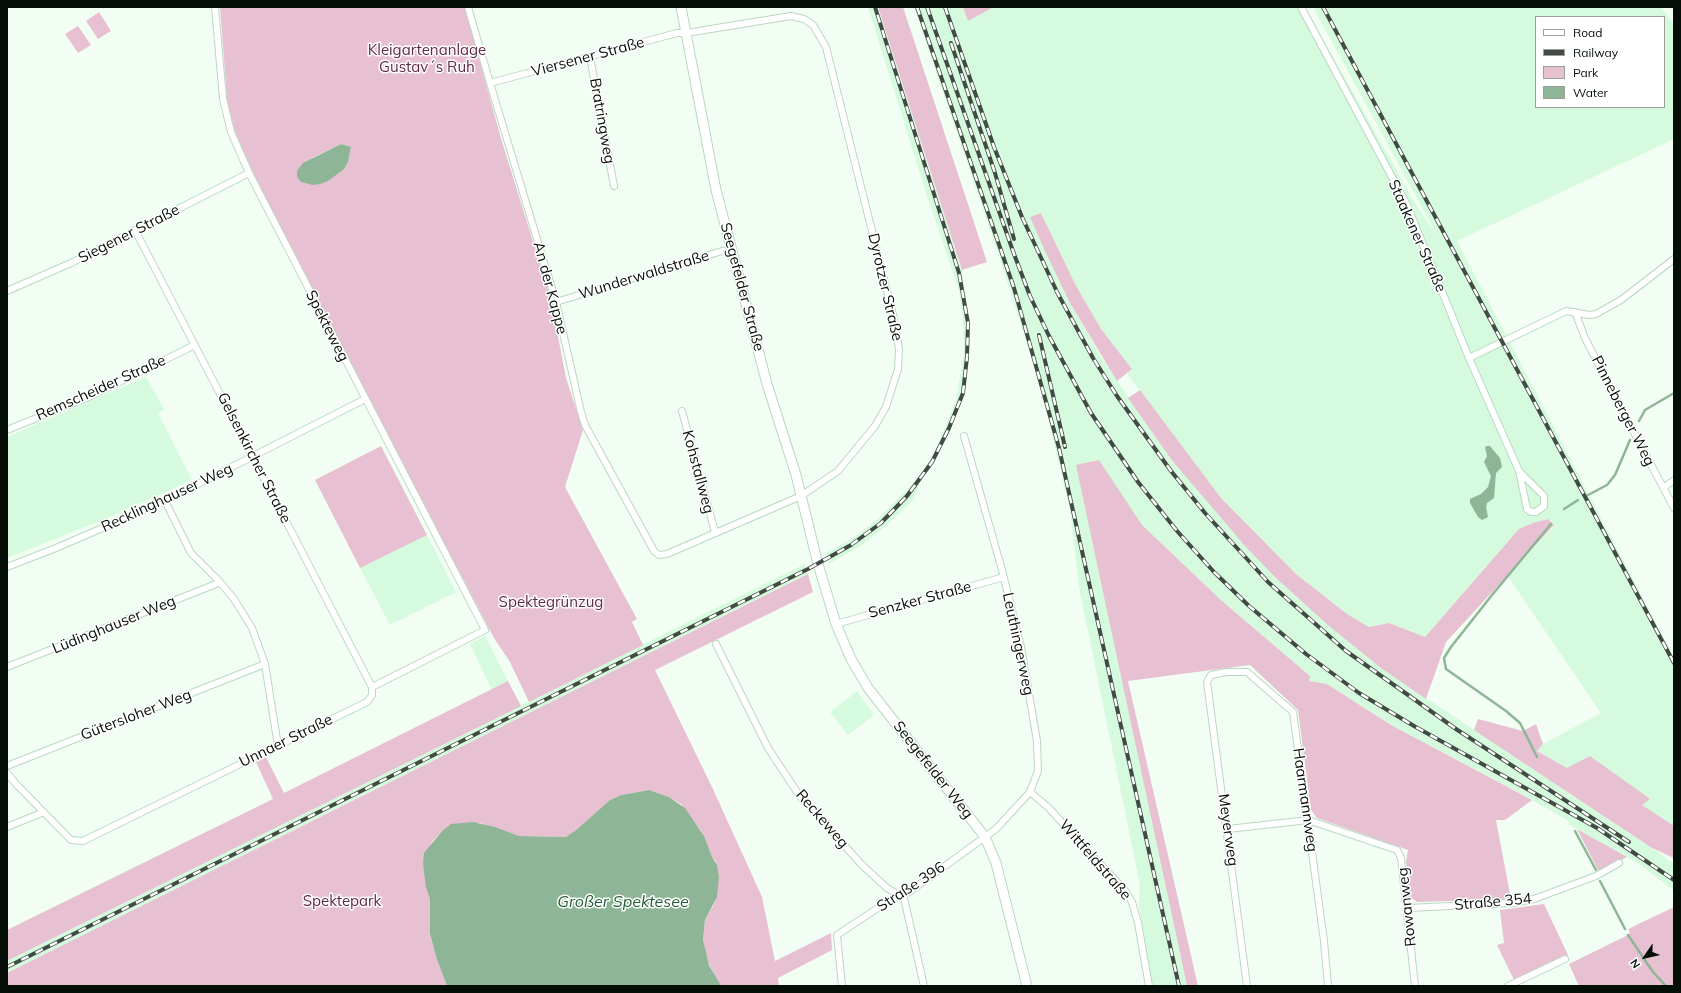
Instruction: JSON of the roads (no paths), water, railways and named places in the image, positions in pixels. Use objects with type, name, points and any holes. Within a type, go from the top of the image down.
[{"type":"street","name":"Spekteweg","points":[[215,7],[223,99],[231,132],[248,173],[484,630],[372,687]]},
{"type":"street","name":"An der Kappe","points":[[468,7],[556,302],[585,425],[654,551],[659,555]]},
{"type":"street","name":"Seegefelder Straße","points":[[681,7],[716,190],[772,401],[801,496],[818,564]]},
{"type":"street","name":"Staakener Straße","points":[[1301,7],[1407,205],[1469,358],[1519,471],[1527,508],[1531,512],[1536,512],[1544,506],[1544,496],[1519,471]]},
{"type":"street","name":"Dyrotzer Straße","points":[[659,555],[667,554],[801,496],[838,471],[875,426],[886,407],[896,376],[899,349],[893,316],[826,47],[812,25],[804,19],[791,16],[686,33]]},
{"type":"street","name":"Viersener Straße","points":[[490,83],[677,33],[686,33]]},
{"type":"street","name":"Bratringweg","points":[[590,57],[614,186]]},
{"type":"street","name":"Siegener Straße","points":[[7,291],[71,263],[248,173]]},
{"type":"street","name":"Gelsenkircher Straße","points":[[134,230],[254,457],[372,687]]},
{"type":"street","name":"Wunderwaldstraße","points":[[556,302],[722,251],[732,250]]},
{"type":"street","points":[[1469,358],[1556,314],[1566,311],[1589,315],[1596,314],[1674,259]]},
{"type":"street","name":"Pinneberger Weg","points":[[1575,312],[1589,344],[1674,508]]},
{"type":"street","name":"Remscheider Straße","points":[[7,430],[91,396],[195,345]]},
{"type":"street","name":"Recklinghauser Weg","points":[[7,567],[56,548],[165,501],[254,457],[365,399]]},
{"type":"street","name":"Kohstallweg","points":[[682,410],[715,532]]},
{"type":"street","name":"Leuthingerweg","points":[[964,436],[1004,577],[1021,647],[1037,741],[1038,771],[1030,792],[996,829],[984,836]]},
{"type":"street","points":[[1663,488],[1674,480]]},
{"type":"street","points":[[165,501],[190,553],[220,581],[234,599],[252,628],[265,664],[278,746]]},
{"type":"street","name":"Seegefelder Weg","points":[[818,564],[836,624],[851,659],[868,688],[984,836],[996,863],[1027,986]]},
{"type":"street","name":"Senzker Straße","points":[[836,624],[1004,577]]},
{"type":"street","name":"Lüdinghauser Weg","points":[[7,667],[216,584],[220,581]]},
{"type":"street","name":"Reckeweg","points":[[716,644],[768,748],[799,795],[862,865],[887,888],[902,895]]},
{"type":"street","name":"Gütersloher Weg","points":[[7,766],[265,664]]},
{"type":"street","name":"Haarmannweg","points":[[1211,675],[1227,672],[1247,672],[1293,712],[1328,986]]},
{"type":"street","name":"Meyerweg","points":[[1211,675],[1207,682],[1228,829],[1247,986]]},
{"type":"street","name":"Unnaer Straße","points":[[44,812],[71,840],[77,842],[83,841],[367,702],[372,695],[372,687]]},
{"type":"street","points":[[7,773],[44,812],[7,827]]},
{"type":"street","name":"Wittfeldstraße","points":[[1030,792],[1049,808],[1124,889],[1132,902],[1138,923],[1149,986]]},
{"type":"street","points":[[1228,829],[1308,820]]},
{"type":"street","name":"Rowanweg","points":[[1308,820],[1397,850],[1401,858],[1408,908],[1415,986]]},
{"type":"street","name":"Straße 396","points":[[842,986],[837,935],[890,900],[902,895],[984,836]]},
{"type":"street","name":"Straße 354","points":[[1408,908],[1513,903],[1534,899],[1596,876],[1619,863]]},
{"type":"street","points":[[902,895],[905,900],[924,986]]},
{"type":"street","points":[[1508,986],[1565,959]]},
{"type":"water","points":[[341,144],[351,147],[348,162],[344,169],[328,181],[320,184],[313,185],[301,182],[297,177],[297,171],[303,163]]},
{"type":"water","points":[[1490,446],[1500,458],[1502,467],[1496,473],[1494,498],[1487,503],[1486,507],[1488,517],[1482,520],[1478,517],[1470,503],[1470,499],[1481,494],[1488,487],[1491,476],[1484,462],[1487,456],[1485,447]]},
{"type":"water","name":"Großer Spektesee","points":[[649,790],[669,797],[685,808],[704,836],[712,857],[717,865],[719,877],[717,897],[705,920],[703,940],[709,965],[721,986],[447,986],[437,960],[430,934],[430,899],[426,887],[423,864],[424,853],[442,831],[451,824],[473,822],[495,827],[519,836],[566,837],[610,800],[621,795]]},
{"type":"waterway","points":[[1639,421],[1645,410],[1674,393]]},
{"type":"waterway","points":[[1588,495],[1607,485],[1615,475],[1630,440]]},
{"type":"waterway","points":[[1564,509],[1578,500]]},
{"type":"waterway","points":[[1537,757],[1520,723],[1506,711],[1446,669],[1444,658],[1492,595],[1551,524]]},
{"type":"waterway","points":[[1575,831],[1596,870]]},
{"type":"waterway","points":[[1600,881],[1625,929]]},
{"type":"waterway","points":[[1628,935],[1653,972],[1666,986]]},
{"type":"railway","points":[[7,967],[808,569],[851,545],[881,523],[907,496],[932,462],[949,428],[963,393],[967,357],[968,323],[959,273],[875,7]]},
{"type":"railway","points":[[917,7],[1014,288],[1059,448],[1179,986]]},
{"type":"railway","points":[[927,7],[1014,254],[1030,296],[1049,336],[1091,413],[1138,482],[1177,531],[1214,572],[1249,606],[1306,654],[1359,693],[1414,726],[1597,828],[1674,880]]},
{"type":"railway","points":[[945,7],[994,147],[1022,217],[1058,294],[1093,358],[1117,396],[1171,471],[1205,513],[1268,582],[1346,651],[1456,729],[1629,842]]},
{"type":"railway","points":[[1323,7],[1674,663]]},
{"type":"railway","points":[[951,43],[995,173],[1014,239]]},
{"type":"railway","points":[[1039,335],[1065,447]]},
{"type":"park label","name":"Kleigartenanlage Gustav´s Ruh","points":[[427,58]]},
{"type":"park label","name":"Spektegrünzug","points":[[551,602]]},
{"type":"park label","name":"Spektepark","points":[[342,901]]}]
